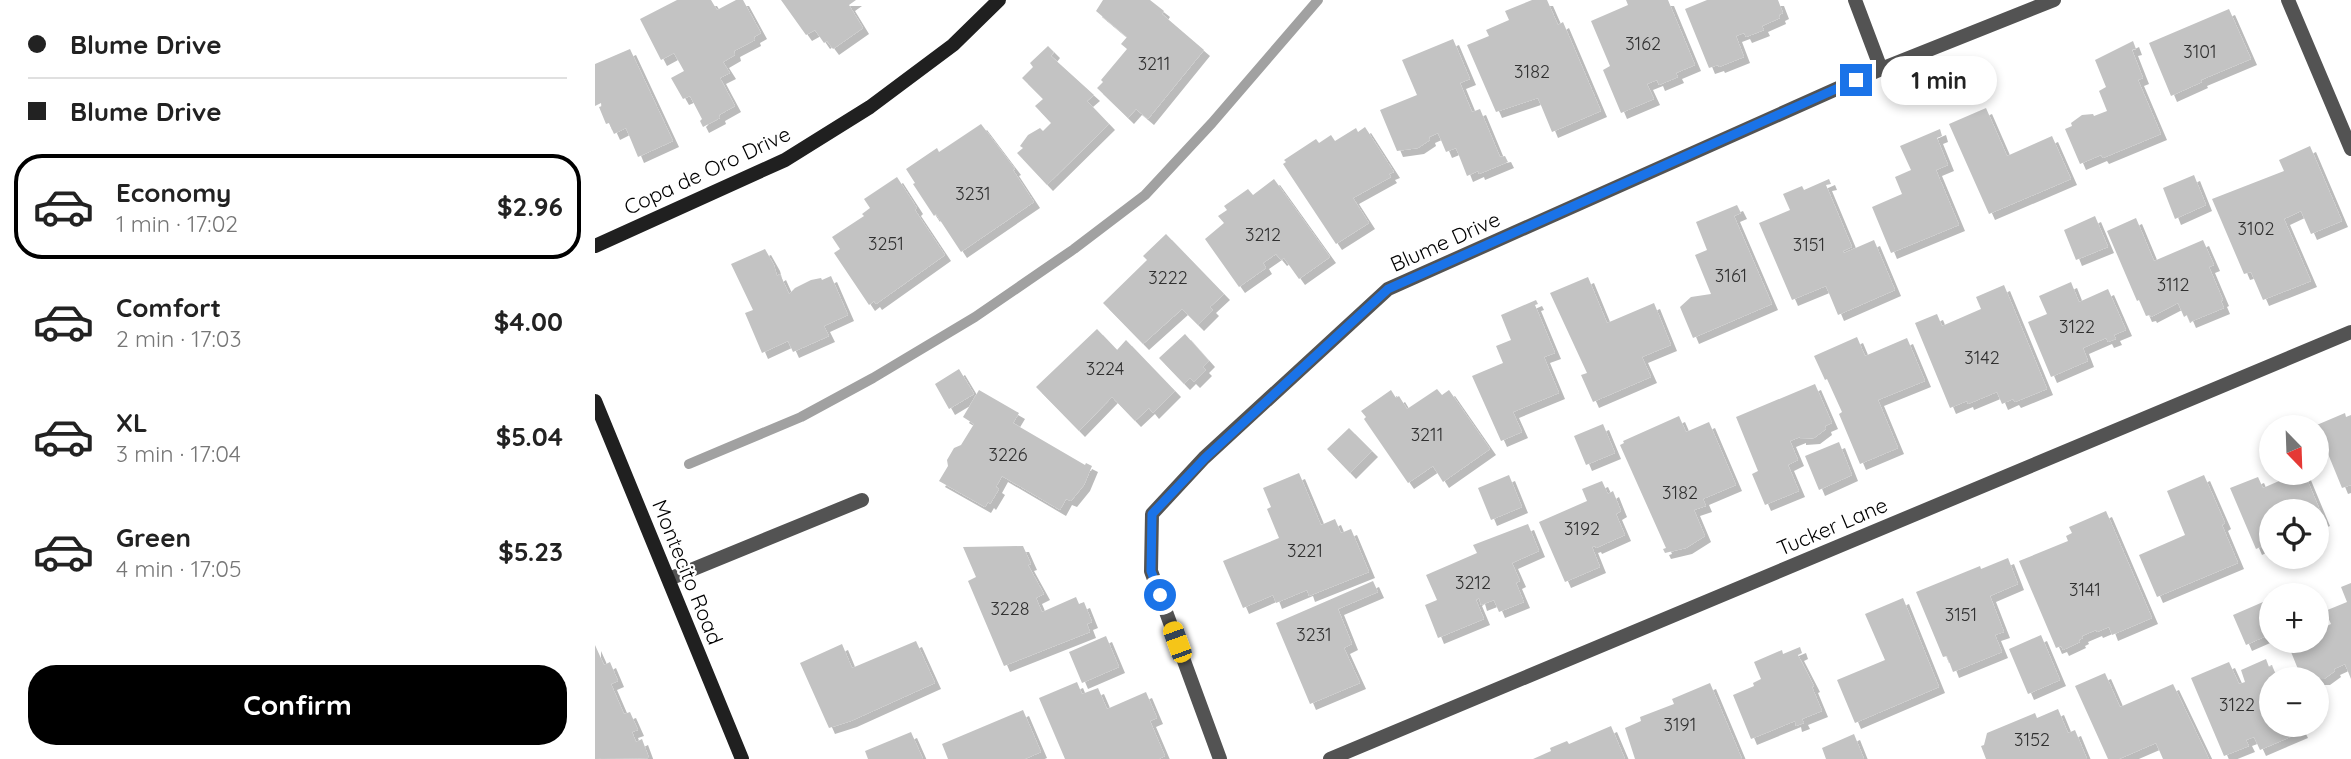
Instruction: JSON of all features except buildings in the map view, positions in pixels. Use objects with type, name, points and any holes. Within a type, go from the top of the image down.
[{"type":"street","name":"Copa de Oro Drive","points":[[595,246],[785,160],[880,99],[953,45],[999,0]]},
{"type":"street","points":[[1855,0],[1881,69]]},
{"type":"street","name":"Blume Drive","points":[[1220,759],[1151,571],[1152,514],[1205,458],[1388,289],[1881,69],[2054,0]]},
{"type":"street","points":[[2288,0],[2351,149]]},
{"type":"street","name":"Tucker Lane","points":[[1330,759],[2351,332]]},
{"type":"street","name":"Montecito Road","points":[[595,401],[742,759]]},
{"type":"street","points":[[669,579],[862,500]]},
{"type":"waterway","points":[[689,464],[801,417],[873,378],[975,317],[1074,249],[1145,195],[1212,123],[1318,0]]},
{"type":"route","points":[[1160,595],[1151,571],[1152,514],[1205,458],[1388,289],[1856,80]]}]
